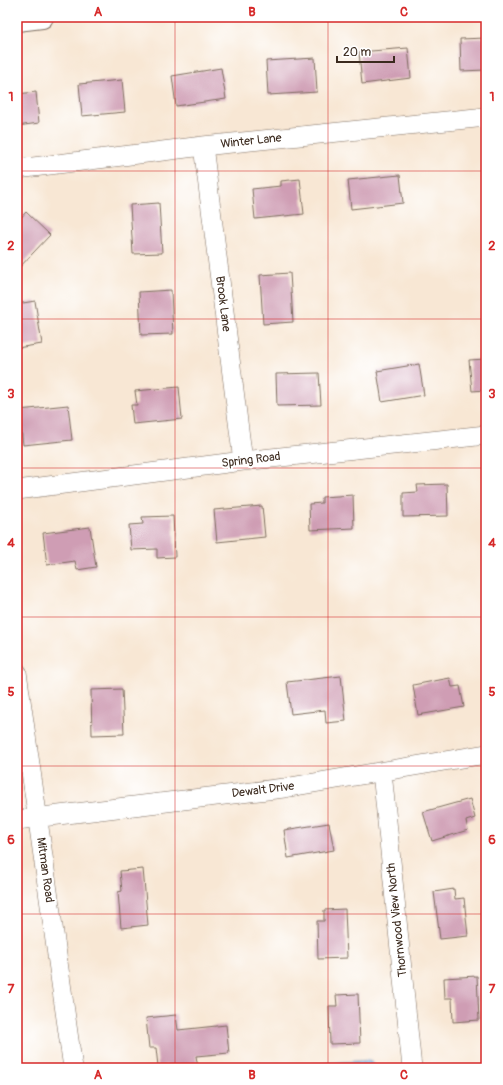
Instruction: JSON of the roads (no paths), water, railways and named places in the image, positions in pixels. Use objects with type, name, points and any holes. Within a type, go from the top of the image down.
[{"type":"street","points":[[17,20],[42,17]]},
{"type":"street","name":"Winter Lane","points":[[17,169],[203,146],[486,117]]},
{"type":"street","name":"Brook Lane","points":[[203,146],[243,461]]},
{"type":"street","name":"Spring Road","points":[[17,490],[243,461],[486,434]]},
{"type":"street","name":"Mitman Road","points":[[17,672],[73,1068]]},
{"type":"street","name":"Dewalt Drive","points":[[17,820],[284,788],[486,754]]},
{"type":"street","name":"Thornwood View North","points":[[382,772],[412,1068]]},
{"type":"water","points":[[369,1060],[378,1068],[301,1068],[301,1065]]}]
